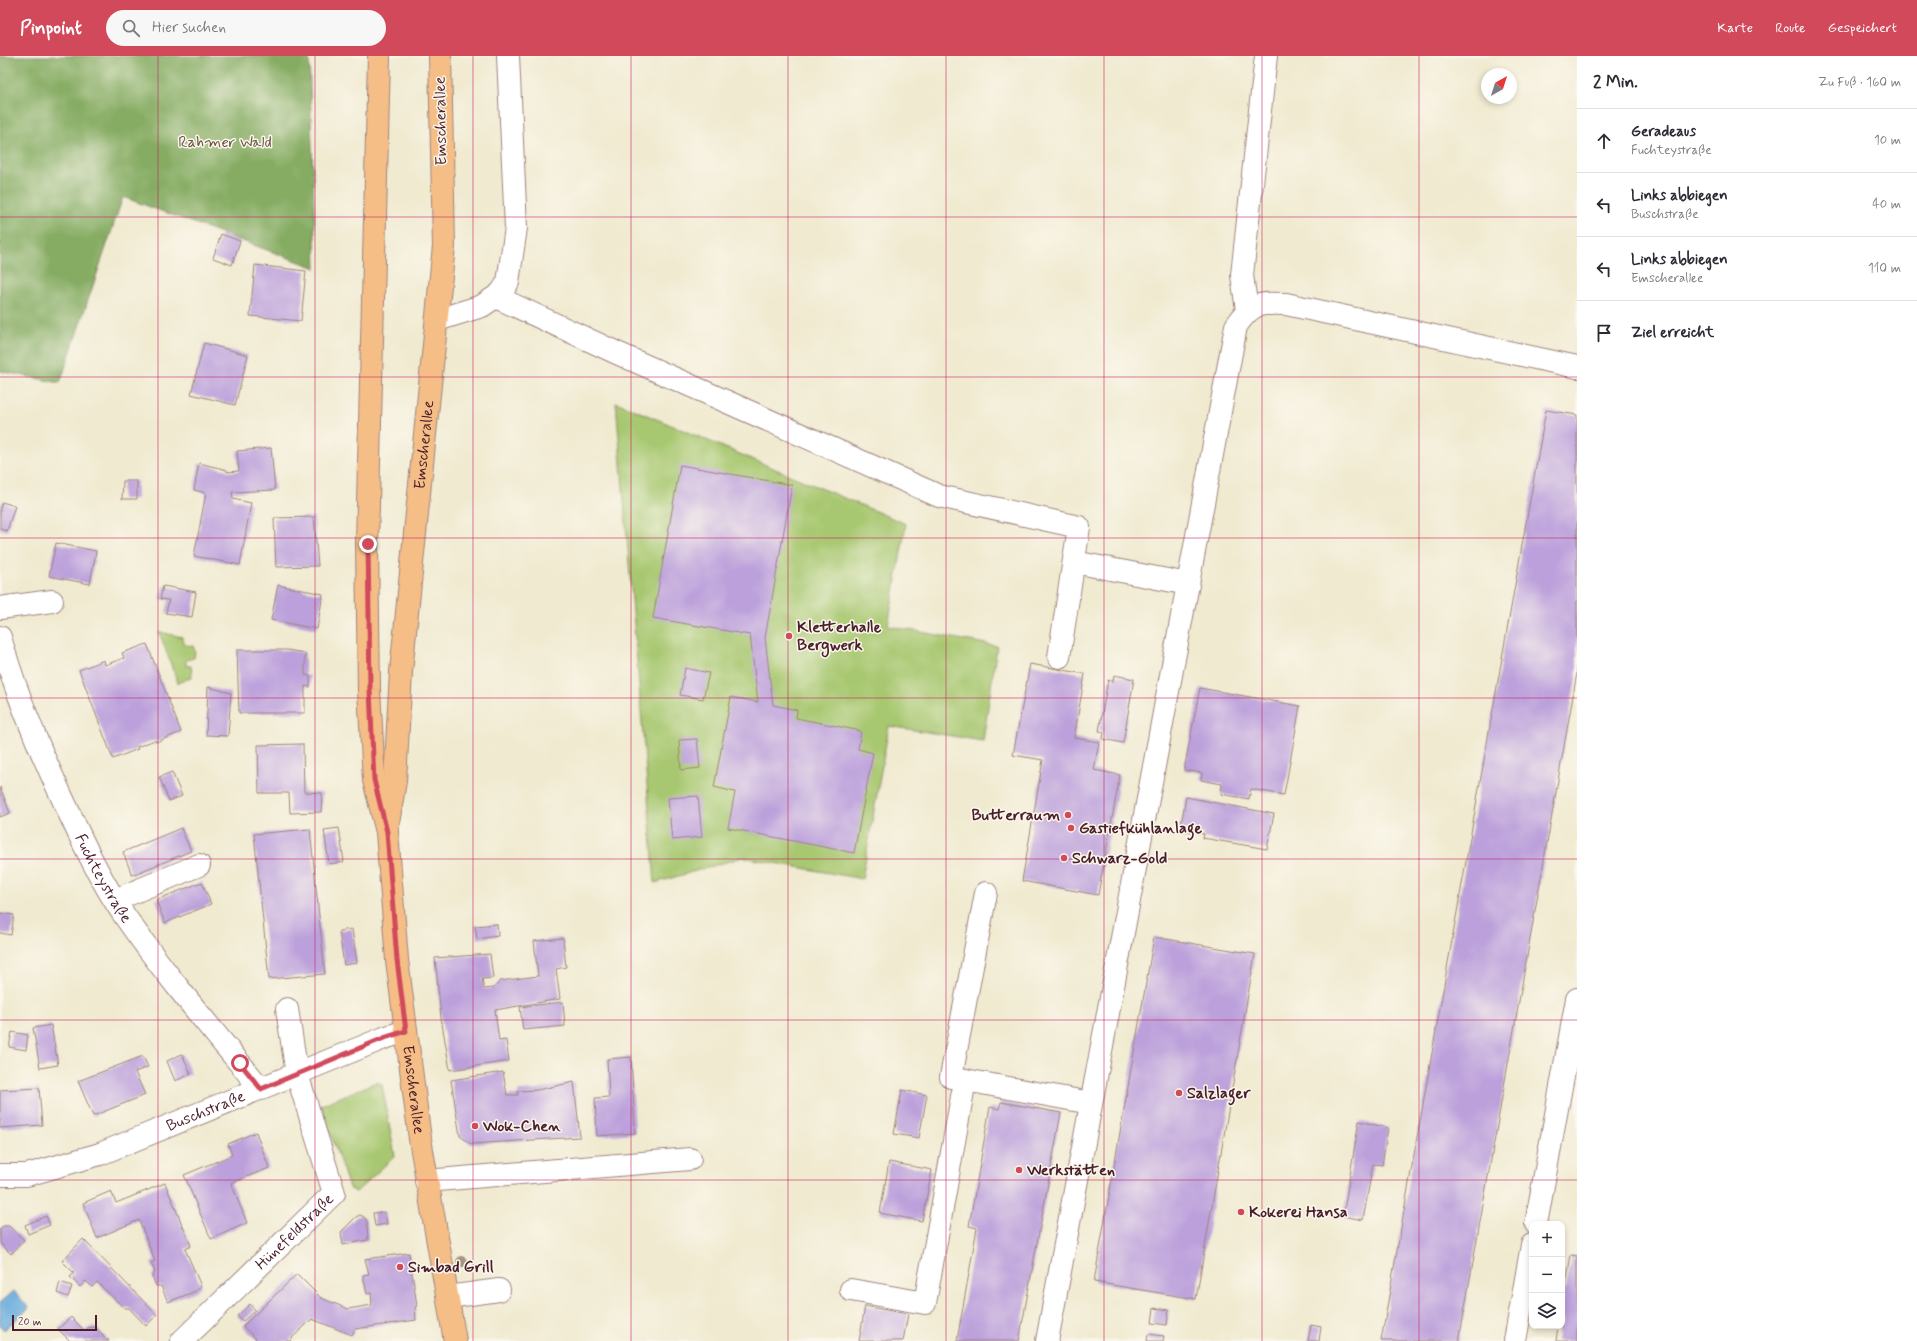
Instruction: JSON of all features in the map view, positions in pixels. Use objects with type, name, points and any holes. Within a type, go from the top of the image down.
[{"type":"main road","name":"Emscherallee","points":[[379,56],[368,544],[370,690],[374,780],[387,832],[397,960],[426,1181],[455,1341]]},
{"type":"main road","name":"Emscherallee","points":[[387,832],[395,780],[401,672],[444,246],[440,56]]},
{"type":"street","points":[[437,320],[482,306],[501,293],[508,282],[516,228],[508,56]]},
{"type":"street","points":[[1247,310],[1242,275],[1266,56]]},
{"type":"street","points":[[496,297],[617,353],[939,496],[1079,527],[1059,657]]},
{"type":"street","points":[[1047,1341],[1236,326],[1247,310],[1264,304],[1286,304],[1577,367]]},
{"type":"street","points":[[1074,562],[1188,584]]},
{"type":"street","points":[[0,608],[52,601]]},
{"type":"street","name":"Fuchteystraße","points":[[0,637],[9,669],[30,726],[88,853],[115,900],[161,966],[261,1089]]},
{"type":"street","points":[[115,900],[199,865]]},
{"type":"street","points":[[986,892],[951,1077],[1091,1103]]},
{"type":"street","points":[[1537,1221],[1577,999]]},
{"type":"street","points":[[287,1009],[297,1074]]},
{"type":"street","name":"Buschstraße","points":[[0,1175],[27,1175],[100,1154],[384,1038],[406,1031]]},
{"type":"street","name":"Hünefeldstraße","points":[[182,1341],[334,1194],[297,1074]]},
{"type":"street","points":[[851,1290],[925,1303],[965,1080]]},
{"type":"street","points":[[426,1181],[690,1159]]},
{"type":"street","points":[[1514,1341],[1530,1257]]},
{"type":"street","points":[[448,1297],[499,1290]]},
{"type":"green space","name":"Rahmer Wald","points":[[0,56],[309,56],[316,268],[123,197],[60,383],[0,371]]},
{"type":"green space","name":"Kletterhalle Bergwerk","points":[[616,402],[906,524],[888,626],[997,646],[983,741],[889,726],[862,879],[743,857],[655,883]]},
{"type":"green space","points":[[159,632],[182,637],[185,645],[193,646],[195,651],[194,658],[186,660],[186,666],[191,666],[192,677],[178,683]]},
{"type":"green space","points":[[377,1082],[382,1085],[395,1156],[356,1192],[349,1188],[321,1105]]},
{"type":"water","points":[[14,1291],[29,1308],[4,1330],[0,1326],[0,1303]]},
{"type":"building","points":[[221,234],[240,241],[232,265],[213,258]]},
{"type":"building","points":[[255,265],[306,271],[301,321],[250,316]]},
{"type":"building","points":[[204,343],[248,355],[235,405],[191,394]]},
{"type":"building","points":[[1546,410],[1577,415],[1577,673],[1459,1341],[1381,1341]]},
{"type":"building","points":[[271,448],[275,490],[232,492],[233,499],[251,503],[240,565],[194,556],[206,493],[194,490],[199,463],[227,470],[227,472],[239,471],[237,451]]},
{"type":"building","name":"Kletterhalle Bergwerk","points":[[680,465],[792,485],[765,638],[773,705],[797,710],[796,718],[861,731],[858,749],[873,753],[854,853],[728,828],[735,792],[714,787],[731,697],[758,702],[750,635],[653,618]]},
{"type":"building","points":[[123,481],[137,481],[137,499],[122,499]]},
{"type":"building","points":[[2,502],[15,506],[7,531],[0,529],[0,508]]},
{"type":"building","points":[[314,517],[318,566],[276,567],[274,518]]},
{"type":"building","points":[[56,543],[96,551],[90,584],[49,576]]},
{"type":"building","points":[[278,585],[323,594],[317,629],[271,620]]},
{"type":"building","points":[[163,586],[196,592],[192,617],[166,613],[169,600],[160,599]]},
{"type":"building","points":[[147,644],[181,732],[156,742],[155,740],[137,747],[138,749],[113,759],[79,670],[104,660],[105,665],[124,658],[122,653]]},
{"type":"building","points":[[237,650],[287,650],[305,653],[305,675],[310,676],[310,687],[305,686],[305,713],[239,713]]},
{"type":"building","name":"Gastiefkühlanlage","points":[[1030,664],[1085,674],[1074,738],[1099,742],[1094,770],[1120,775],[1098,895],[1022,881],[1043,760],[1013,755]]},
{"type":"building","points":[[685,668],[709,673],[703,699],[680,695]]},
{"type":"building","points":[[1114,675],[1134,679],[1123,743],[1103,739],[1104,732],[1099,731],[1108,680],[1113,682]]},
{"type":"building","points":[[208,687],[231,693],[228,736],[206,735]]},
{"type":"building","points":[[1200,688],[1300,706],[1284,795],[1251,789],[1249,799],[1221,794],[1222,784],[1201,780],[1202,773],[1184,770]]},
{"type":"building","points":[[697,739],[700,768],[681,770],[679,740]]},
{"type":"building","points":[[303,744],[304,792],[322,793],[321,812],[290,813],[289,793],[259,793],[258,745]]},
{"type":"building","points":[[172,772],[182,796],[169,801],[159,777]]},
{"type":"building","points":[[0,787],[10,813],[0,817]]},
{"type":"building","points":[[698,796],[702,837],[672,840],[668,798]]},
{"type":"building","points":[[1186,797],[1274,814],[1267,849],[1203,838],[1204,834],[1180,830]]},
{"type":"building","points":[[181,828],[191,851],[132,875],[123,852]]},
{"type":"building","points":[[339,828],[344,862],[329,864],[324,830]]},
{"type":"building","points":[[310,829],[325,974],[269,979],[254,834]]},
{"type":"building","points":[[202,882],[211,904],[165,923],[156,900]]},
{"type":"building","points":[[0,913],[14,915],[11,935],[0,933]]},
{"type":"building","points":[[497,924],[498,936],[477,939],[475,926]]},
{"type":"building","points":[[352,929],[357,963],[344,965],[339,931]]},
{"type":"building","name":"Salzlager","points":[[1154,937],[1255,954],[1196,1299],[1094,1282]]},
{"type":"building","points":[[563,938],[566,967],[556,969],[560,999],[495,1010],[499,1041],[506,1040],[509,1061],[450,1070],[441,1018],[435,958],[490,954],[493,978],[482,979],[484,989],[494,988],[500,981],[538,976],[534,941]]},
{"type":"building","points":[[563,1002],[565,1026],[523,1030],[520,1007]]},
{"type":"building","points":[[51,1025],[58,1065],[40,1068],[33,1028]]},
{"type":"building","points":[[12,1032],[28,1035],[26,1050],[9,1047]]},
{"type":"building","points":[[182,1054],[191,1074],[175,1081],[167,1061]]},
{"type":"building","points":[[143,1056],[148,1067],[135,1072],[145,1095],[93,1116],[78,1081]]},
{"type":"building","points":[[631,1057],[635,1133],[597,1136],[595,1098],[609,1097],[607,1059]]},
{"type":"building","points":[[503,1072],[507,1095],[518,1095],[518,1091],[537,1090],[574,1082],[580,1137],[471,1144],[460,1136],[451,1080]]},
{"type":"building","points":[[39,1088],[42,1125],[0,1128],[0,1090]]},
{"type":"building","points":[[902,1090],[927,1095],[919,1138],[894,1134]]},
{"type":"building","name":"Werkstätten","points":[[1001,1102],[1061,1113],[1019,1341],[957,1341],[977,1228],[969,1226],[990,1107],[999,1109]]},
{"type":"building","points":[[1359,1121],[1388,1128],[1382,1165],[1373,1164],[1363,1220],[1343,1216]]},
{"type":"building","points":[[256,1132],[269,1168],[231,1183],[247,1223],[211,1239],[184,1175],[232,1155],[228,1144]]},
{"type":"building","points":[[889,1162],[932,1170],[922,1221],[880,1213]]},
{"type":"building","points":[[165,1183],[191,1246],[185,1249],[201,1286],[196,1291],[168,1302],[161,1286],[156,1286],[152,1276],[155,1272],[151,1263],[155,1261],[139,1220],[97,1238],[83,1203],[111,1191],[116,1203]]},
{"type":"building","points":[[385,1212],[387,1224],[375,1226],[373,1213]]},
{"type":"building","points":[[360,1215],[367,1221],[368,1240],[343,1245],[341,1232]]},
{"type":"building","points":[[46,1216],[50,1225],[28,1234],[25,1225]]},
{"type":"building","points":[[3,1226],[9,1226],[24,1240],[11,1254],[0,1243],[0,1229]]},
{"type":"building","points":[[83,1239],[157,1315],[146,1326],[129,1308],[124,1308],[97,1282],[92,1287],[86,1281],[80,1287],[70,1277],[74,1273],[62,1261]]},
{"type":"building","points":[[409,1253],[417,1306],[415,1307],[416,1320],[355,1329],[352,1335],[312,1319],[290,1340],[291,1341],[258,1341],[243,1326],[297,1274],[321,1298],[348,1309],[372,1305],[371,1293],[367,1294],[363,1275],[369,1274],[365,1259]]},
{"type":"building","points":[[1571,1255],[1577,1256],[1577,1341],[1556,1341],[1558,1329],[1565,1329],[1565,1289]]},
{"type":"building","points":[[60,1282],[72,1286],[68,1297],[57,1293]]},
{"type":"building","points":[[250,1304],[255,1310],[243,1321],[237,1316]]},
{"type":"building","points":[[865,1306],[908,1314],[903,1341],[859,1341]]},
{"type":"building","points":[[1154,1308],[1169,1310],[1167,1325],[1152,1323]]},
{"type":"building","points":[[71,1317],[85,1331],[88,1328],[95,1327],[109,1341],[70,1341],[58,1329]]},
{"type":"building","points":[[1311,1325],[1321,1327],[1319,1341],[1308,1341]]},
{"type":"building","points":[[1148,1334],[1164,1336],[1163,1341],[1147,1341]]},
{"type":"place","name":"Kletterhalle Bergwerk","points":[[789,636]]},
{"type":"place","name":"Butterraum","points":[[1068,815]]},
{"type":"place","name":"Gastiefkühlanlage","points":[[1071,828]]},
{"type":"place","name":"Schwarz-Gold","points":[[1064,858]]},
{"type":"place","name":"Salzlager","points":[[1179,1093]]},
{"type":"place","name":"Wok-Chen","points":[[475,1126]]},
{"type":"place","name":"Werkstätten","points":[[1019,1170]]},
{"type":"place","name":"Kokerei Hansa","points":[[1241,1212]]},
{"type":"place","name":"Simbad Grill","points":[[400,1267]]},
{"type":"route","points":[[240,1063],[261,1089],[384,1038],[406,1031],[397,960],[387,832],[374,780],[370,690],[368,544]]}]
